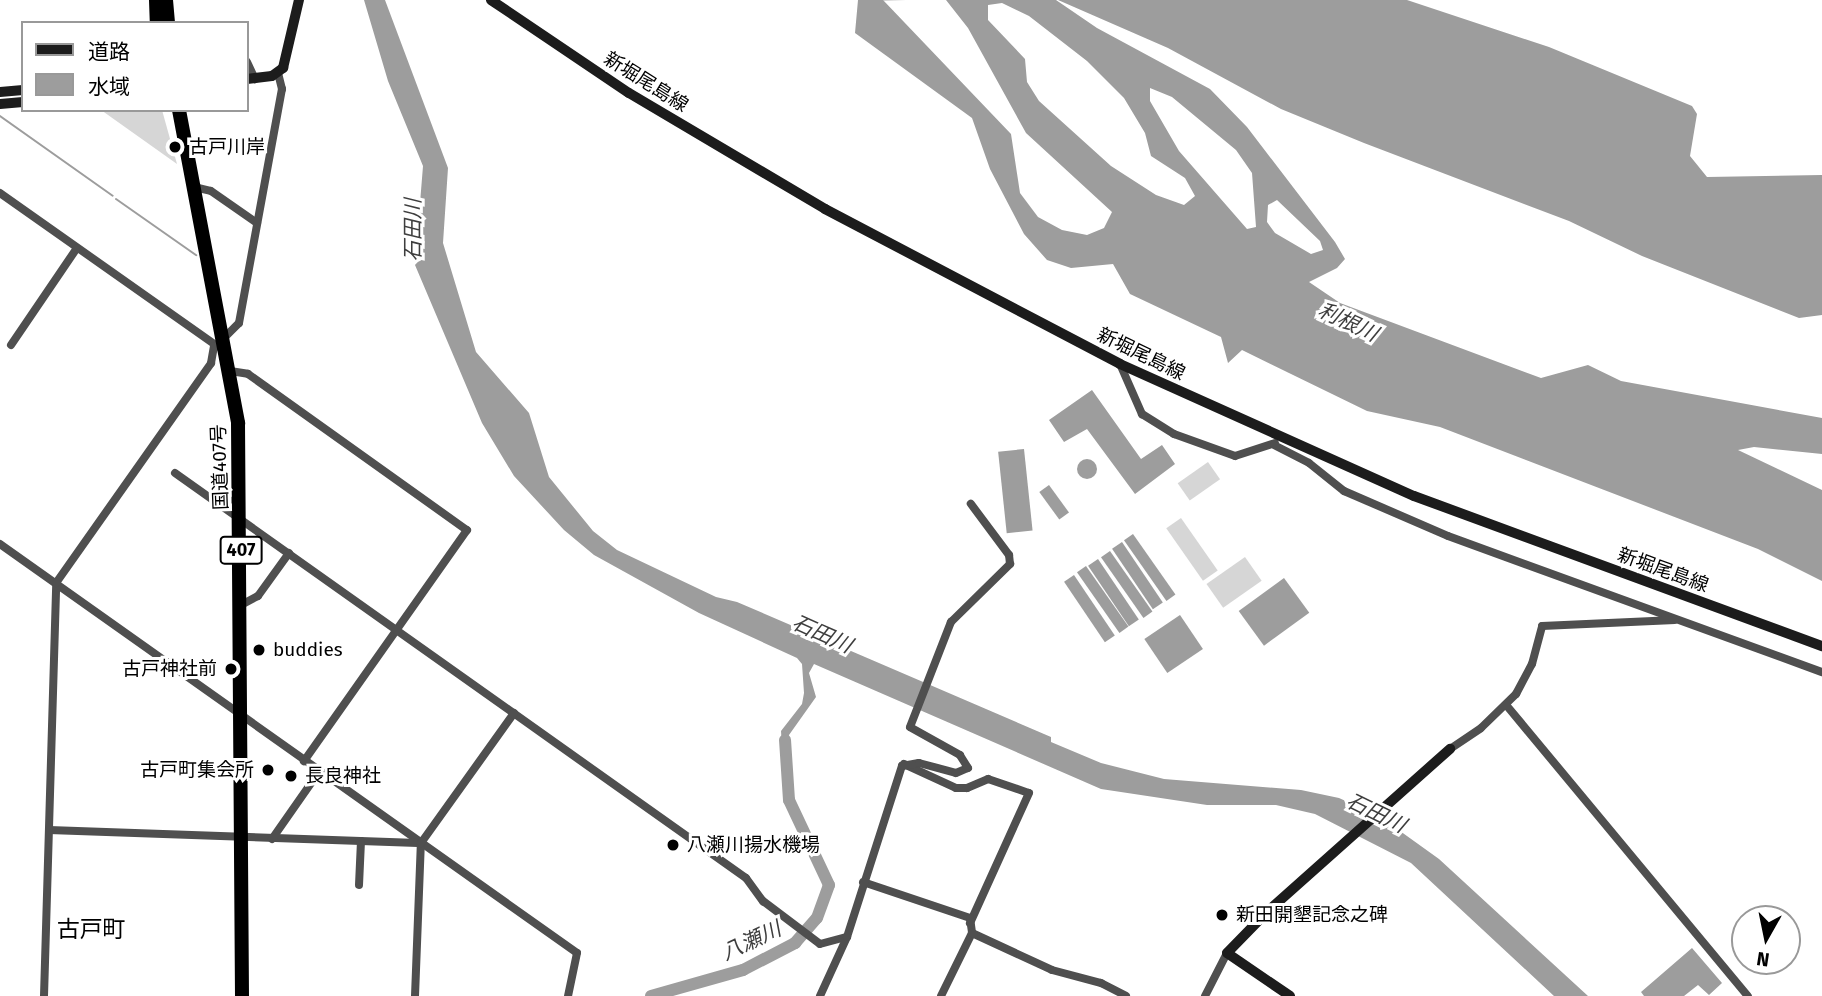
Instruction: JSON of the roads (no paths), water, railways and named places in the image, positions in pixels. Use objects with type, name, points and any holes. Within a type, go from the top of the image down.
[{"type":"highway","points":[[156,0],[158,21]]},
{"type":"highway","points":[[166,0],[167,21]]},
{"type":"highway","name":"国道407号","points":[[179,112],[238,423],[241,520],[242,996]]},
{"type":"main road","points":[[251,79],[278,73],[289,55],[299,0]]},
{"type":"main road","name":"新堀尾島線","points":[[491,0],[629,93],[825,209],[1120,364],[1275,441],[1487,524],[1822,646]]},
{"type":"main road","points":[[0,92],[21,90]]},
{"type":"main road","points":[[0,104],[21,102]]},
{"type":"main road","points":[[1290,996],[1227,953],[1389,799],[1450,749]]},
{"type":"street","points":[[44,996],[56,583],[211,363],[221,344],[239,323],[282,89],[278,73]]},
{"type":"street","points":[[194,187],[211,191],[257,223]]},
{"type":"street","points":[[0,193],[221,344]]},
{"type":"street","points":[[11,345],[77,248]]},
{"type":"street","points":[[1120,364],[1142,414],[1165,430],[1227,455],[1275,441],[1370,502],[1534,571],[1822,672]]},
{"type":"street","points":[[230,372],[248,374],[467,530],[304,761]]},
{"type":"street","points":[[175,473],[746,878],[763,901],[815,940],[827,945],[847,937]]},
{"type":"street","points":[[904,764],[956,773],[968,768],[960,755],[911,729],[951,622],[1005,570],[1011,560],[971,504]]},
{"type":"street","points":[[0,544],[577,953],[568,996]]},
{"type":"street","points":[[240,605],[258,596],[289,553]]},
{"type":"street","points":[[1450,749],[1507,706],[1525,681],[1542,626],[1675,620]]},
{"type":"street","points":[[1507,706],[1748,996]]},
{"type":"street","points":[[415,996],[421,844],[514,713]]},
{"type":"street","points":[[820,996],[847,937],[904,764]]},
{"type":"street","points":[[904,764],[956,788],[967,788],[988,779],[1029,793],[970,923]]},
{"type":"street","points":[[272,839],[319,772]]},
{"type":"street","points":[[49,831],[421,844]]},
{"type":"street","points":[[359,885],[361,841]]},
{"type":"street","points":[[863,882],[970,918],[972,933],[941,996]]},
{"type":"street","points":[[972,933],[1052,970],[1101,983],[1126,996]]},
{"type":"street","points":[[1205,996],[1227,953]]},
{"type":"water","points":[[364,0],[385,0],[448,168],[443,243],[476,352],[529,413],[549,477],[593,531],[617,550],[716,597],[737,602],[1051,737],[1051,742],[1101,763],[1164,779],[1301,790],[1339,798],[1401,826],[1400,831],[1439,859],[1588,996],[1554,996],[1411,863],[1315,814],[1276,805],[1207,805],[1101,789],[814,664],[809,673],[816,697],[789,735],[783,763],[781,731],[802,704],[804,693],[802,664],[797,658],[699,613],[594,555],[564,530],[514,476],[482,423],[415,265],[423,166],[388,81]]},
{"type":"water","name":"利根川","points":[[858,0],[883,0],[1011,134],[1020,193],[1038,217],[1062,230],[1087,235],[1104,228],[1112,212],[1026,133],[968,28],[946,0],[1056,0],[1097,28],[1210,89],[1247,127],[1335,242],[1345,259],[1337,268],[1309,282],[1340,303],[1541,378],[1588,365],[1621,381],[1822,418],[1822,454],[1754,447],[1738,450],[1822,490],[1822,581],[1758,549],[1440,427],[1367,411],[1242,350],[1228,363],[1221,337],[1130,294],[1113,264],[1071,268],[1047,260],[1024,234],[990,169],[972,118],[855,33]],"holes":[[[1002,3],[1029,16],[1087,61],[1124,98],[1145,133],[1151,156],[1185,178],[1195,196],[1184,205],[1156,195],[1111,166],[1039,101],[1027,82],[1025,59],[988,20],[988,5]],[[1150,88],[1172,97],[1236,150],[1252,173],[1256,227],[1247,229],[1179,151],[1150,101]],[[1277,200],[1320,241],[1323,250],[1311,254],[1275,233],[1267,222],[1268,205]]]},
{"type":"water","points":[[1058,0],[1407,0],[1549,47],[1692,106],[1697,114],[1690,156],[1707,177],[1822,175],[1822,315],[1799,318],[1642,256],[1569,221],[1281,109],[1168,48]]},
{"type":"water","points":[[1092,390],[1141,459],[1162,445],[1175,464],[1135,494],[1087,429],[1064,442],[1049,420]]},
{"type":"water","points":[[1024,449],[1033,531],[1007,533],[998,452]]},
{"type":"water","points":[[1087,459],[1094,462],[1097,469],[1094,476],[1087,479],[1080,476],[1077,469],[1080,462]]},
{"type":"water","points":[[1049,485],[1069,513],[1059,520],[1039,492]]},
{"type":"water","points":[[1133,534],[1175,595],[1166,601],[1124,540]]},
{"type":"water","points":[[1122,542],[1163,603],[1153,609],[1112,549]]},
{"type":"water","points":[[1110,551],[1152,612],[1143,618],[1101,557]]},
{"type":"water","points":[[1098,559],[1139,620],[1129,626],[1088,566]]},
{"type":"water","points":[[1086,566],[1128,627],[1119,633],[1077,572]]},
{"type":"water","points":[[1074,575],[1115,636],[1105,642],[1064,582]]},
{"type":"water","points":[[1284,578],[1309,613],[1264,646],[1239,611]]},
{"type":"water","points":[[1180,615],[1203,649],[1167,673],[1144,639]]},
{"type":"water","points":[[1692,948],[1722,983],[1709,995],[1698,985],[1684,996],[1644,996],[1641,992]]},
{"type":"waterway","points":[[0,116],[113,196]]},
{"type":"waterway","points":[[116,199],[196,255]]},
{"type":"waterway","name":"八瀬川","points":[[651,996],[743,970],[795,943],[817,918],[829,885],[789,800],[785,740]]},
{"type":"place","name":"古戸川岸","points":[[175,147]]},
{"type":"place","name":"buddies","points":[[259,650]]},
{"type":"place","name":"古戸神社前","points":[[231,669]]},
{"type":"place","name":"古戸町集会所","points":[[268,770]]},
{"type":"place","name":"長良神社","points":[[291,776]]},
{"type":"place","name":"八瀬川揚水機場","points":[[673,845]]},
{"type":"place","name":"新田開墾記念之碑","points":[[1222,915]]},
{"type":"district","name":"古戸町","points":[[91,929]]},
{"type":"water label","name":"石田川","points":[[413,230]]},
{"type":"water label","name":"石田川","points":[[822,634]]},
{"type":"water label","name":"石田川","points":[[1376,813]]}]
